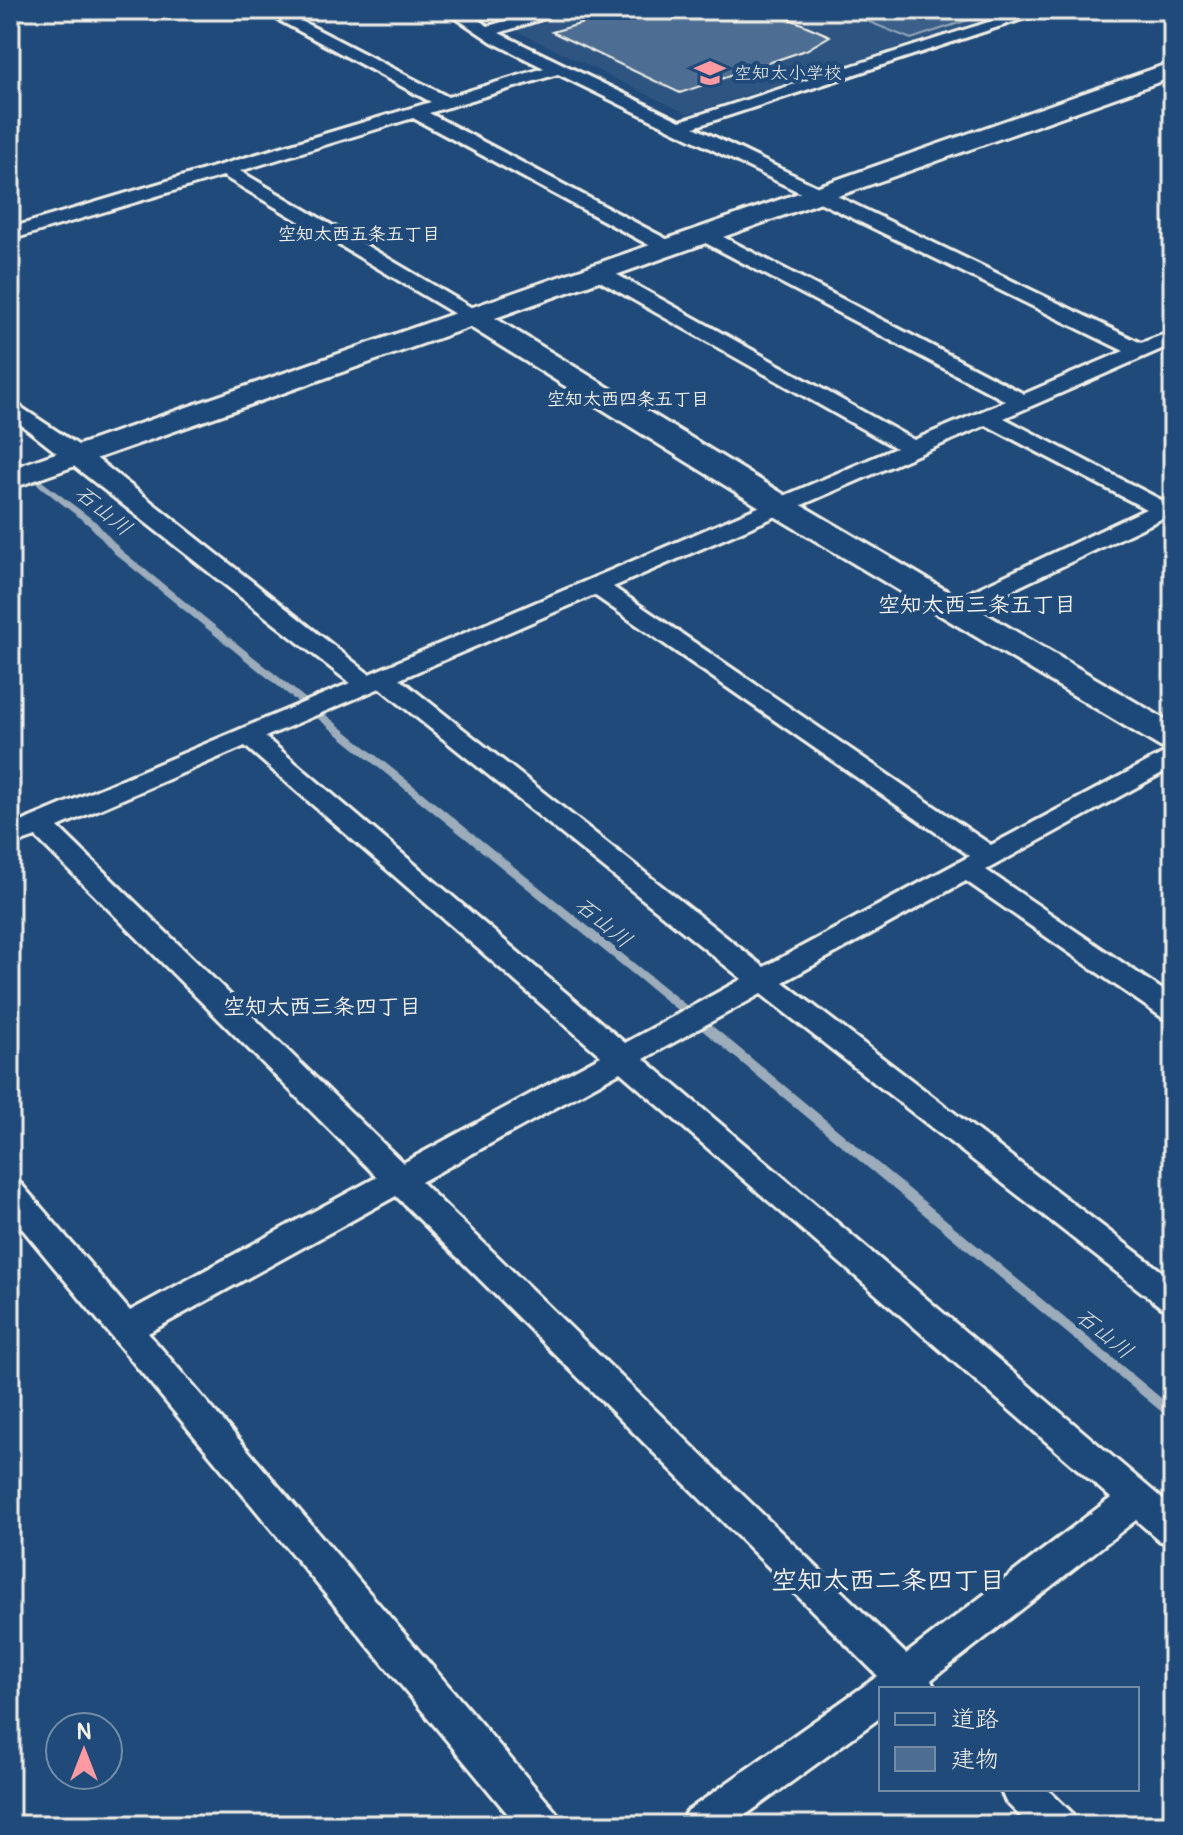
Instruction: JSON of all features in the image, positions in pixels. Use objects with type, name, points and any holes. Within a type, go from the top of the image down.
[{"type":"street","points":[[274,13],[300,10]]},
{"type":"street","points":[[452,10],[558,69],[816,194],[1162,344]]},
{"type":"street","points":[[488,31],[562,10]]},
{"type":"street","points":[[678,127],[1042,10]]},
{"type":"street","points":[[274,13],[445,102]]},
{"type":"street","points":[[10,234],[558,69]]},
{"type":"street","points":[[10,480],[1173,69]]},
{"type":"street","points":[[416,113],[667,247]]},
{"type":"street","points":[[226,170],[472,316],[782,507],[1173,739]]},
{"type":"street","points":[[703,234],[1022,401]]},
{"type":"street","points":[[598,272],[912,448]]},
{"type":"street","points":[[897,1687],[400,1180],[25,831],[782,507],[912,448],[1162,344]]},
{"type":"street","points":[[10,406],[64,461],[376,682],[1173,1298]]},
{"type":"street","points":[[987,417],[1170,510]]},
{"type":"street","points":[[953,609],[1170,510]]},
{"type":"street","points":[[596,586],[979,863],[1173,1011]]},
{"type":"street","points":[[248,736],[1173,1530]]},
{"type":"street","points":[[126,1329],[1173,756]]},
{"type":"street","points":[[10,1192],[542,1825]]},
{"type":"street","points":[[899,1687],[1137,1499]]},
{"type":"street","points":[[700,1825],[879,1701]]},
{"type":"street","points":[[1022,1791],[1057,1825]]},
{"type":"shaded area","name":"空知太小学校","points":[[589,10],[1014,10],[688,114],[516,31]]},
{"type":"shaded area","points":[[840,10],[998,10],[911,39]]},
{"type":"building","name":"空知太小学校","points":[[629,10],[769,10],[830,36],[806,50],[680,93],[552,32]]},
{"type":"waterway","name":"石山川","points":[[10,459],[93,524],[118,552],[723,1041],[1173,1415]]},
{"type":"place","name":"空知太小学校","points":[[710,73]]},
{"type":"district","name":"空知太西五条五丁目","points":[[359,234]]},
{"type":"district","name":"空知太西四条五丁目","points":[[628,399]]},
{"type":"district","name":"空知太西三条五丁目","points":[[977,604]]},
{"type":"district","name":"空知太西三条四丁目","points":[[322,1006]]},
{"type":"district","name":"空知太西二条四丁目","points":[[888,1580]]}]
